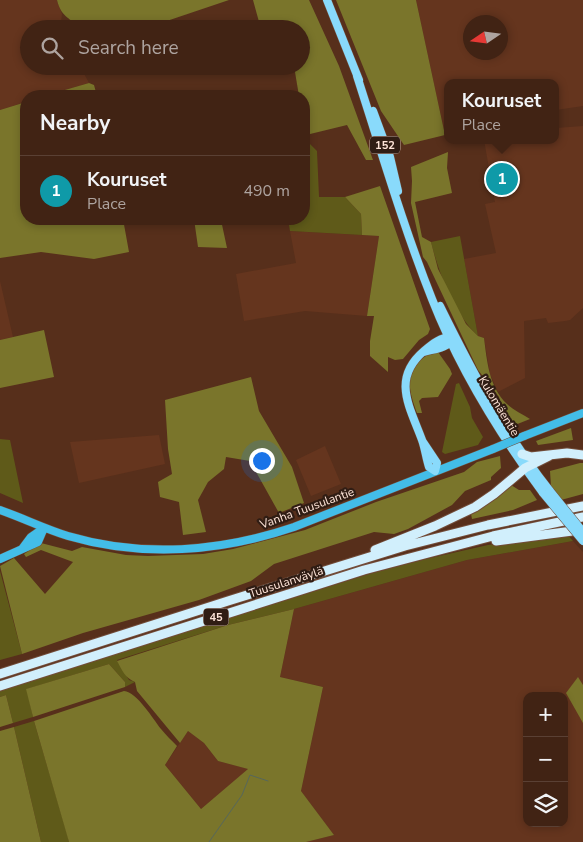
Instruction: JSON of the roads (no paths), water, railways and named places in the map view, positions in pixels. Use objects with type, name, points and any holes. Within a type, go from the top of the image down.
[{"type":"highway","points":[[522,454],[531,457],[583,454]]},
{"type":"highway","points":[[326,570],[451,519],[494,494],[527,466],[549,456]]},
{"type":"highway","name":"Tuusulanväylä","points":[[0,674],[326,570],[443,536],[583,506]]},
{"type":"highway","name":"Tuusulanväylä","points":[[0,686],[364,570],[493,536],[583,517]]},
{"type":"highway","points":[[432,551],[465,548],[557,532],[583,531]]},
{"type":"main road","name":"Kulomäentie","points":[[327,0],[357,76],[432,300],[482,400],[527,466],[583,541]]},
{"type":"main road","name":"Kulomäentie","points":[[452,339],[522,454],[527,466]]},
{"type":"main road","points":[[435,471],[437,463],[423,442],[408,404],[405,389],[409,371],[422,353],[432,344],[452,339]]},
{"type":"main road","name":"Vanha Tuusulantie","points":[[0,510],[44,528],[99,544],[140,549],[180,550],[204,548],[279,532],[314,520],[583,413]]},
{"type":"main road","name":"Kulomäentie","points":[[546,492],[583,531]]},
{"type":"main road","points":[[0,560],[40,540],[44,528]]},
{"type":"waterway","points":[[209,842],[242,795],[250,775],[268,781]]},
{"type":"place","name":"Kouruset","points":[[502,179]]}]
